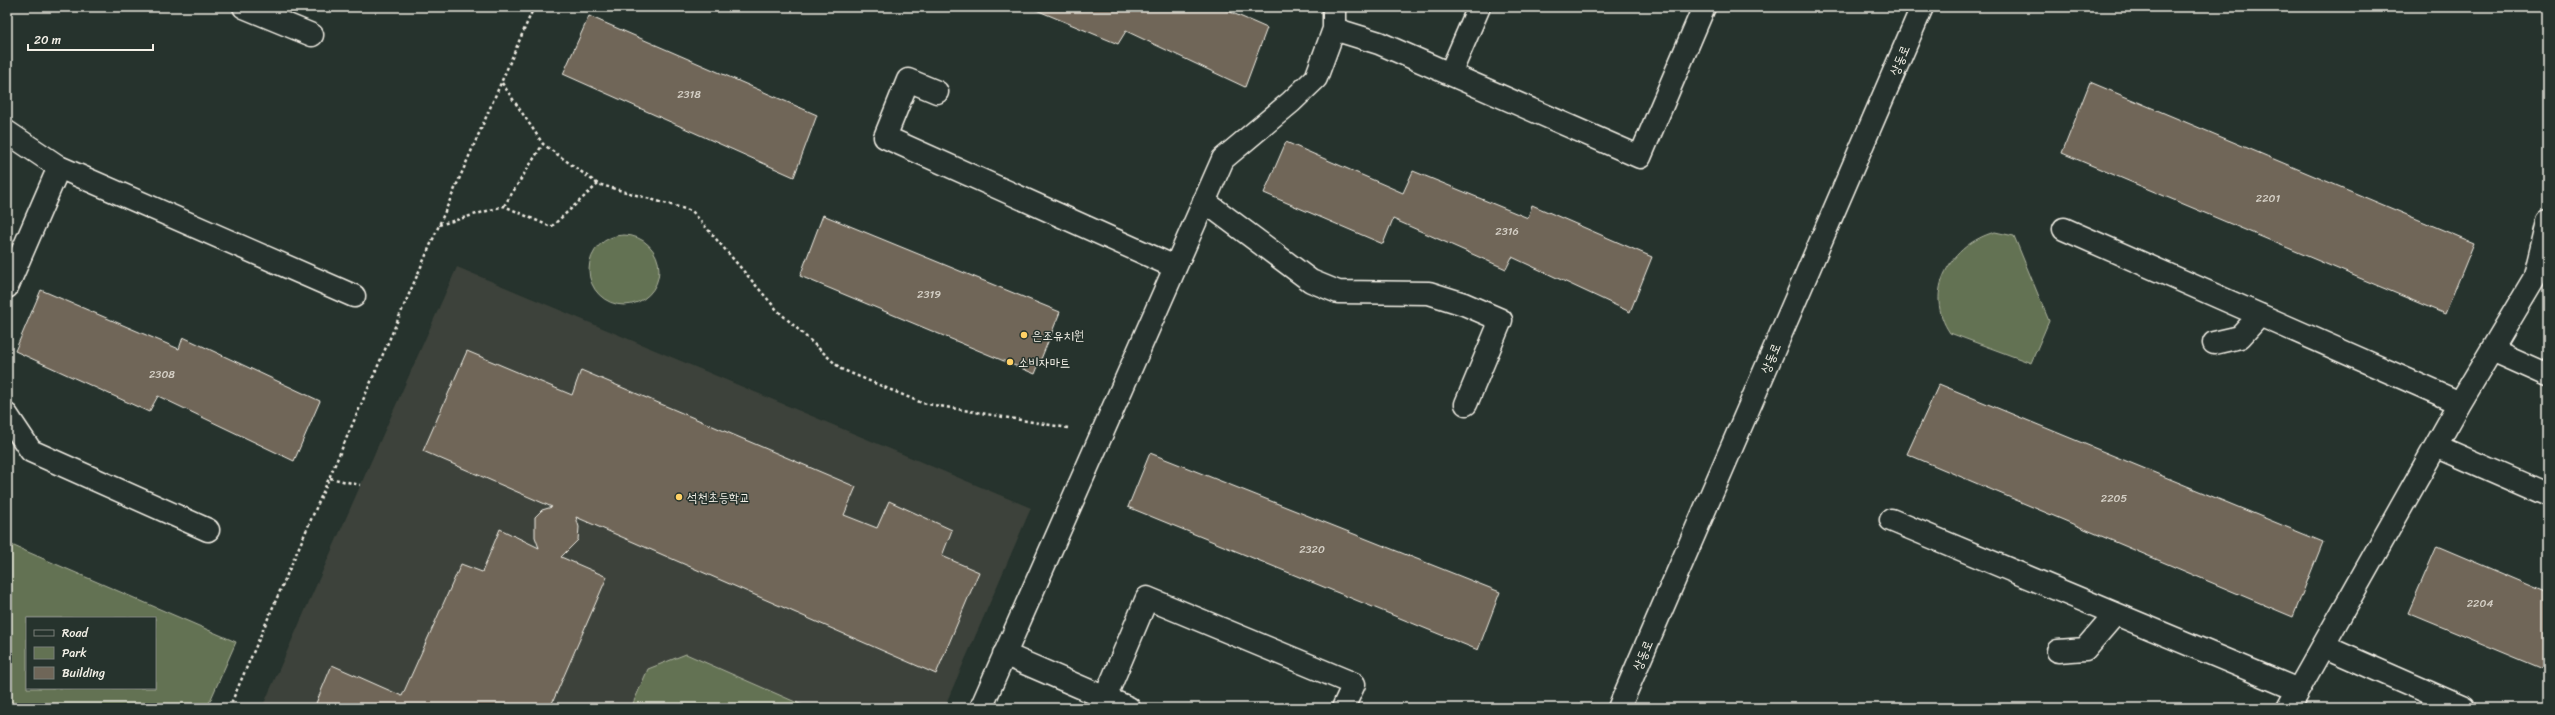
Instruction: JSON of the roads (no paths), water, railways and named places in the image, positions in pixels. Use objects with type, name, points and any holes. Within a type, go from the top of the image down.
[{"type":"street","points":[[244,7],[312,35]]},
{"type":"street","points":[[981,708],[1223,159],[1291,102],[1316,78],[1334,29],[1334,7]]},
{"type":"street","points":[[1450,74],[1479,7]]},
{"type":"street","points":[[1334,29],[1379,43],[1640,157],[1704,7]]},
{"type":"street","name":"상동로","points":[[1619,708],[1922,7]]},
{"type":"street","points":[[937,92],[908,80],[885,137],[1175,267]]},
{"type":"street","points":[[7,132],[59,167],[354,296]]},
{"type":"street","points":[[7,287],[59,167]]},
{"type":"street","points":[[1204,200],[1311,281],[1338,292],[1428,293],[1464,304],[1501,320],[1466,404]]},
{"type":"street","points":[[1891,520],[2116,614],[2293,699],[2460,403],[2534,279],[2548,221]]},
{"type":"street","points":[[2064,229],[2460,403]]},
{"type":"street","points":[[2214,343],[2240,337],[2260,315]]},
{"type":"street","points":[[2492,350],[2548,375]]},
{"type":"street","points":[[7,415],[31,451],[208,530]]},
{"type":"street","points":[[2436,446],[2548,495]]},
{"type":"street","points":[[1105,698],[1147,598],[1354,684],[1344,708]]},
{"type":"street","points":[[2058,651],[2085,649],[2116,614]]},
{"type":"street","points":[[2323,646],[2464,708]]},
{"type":"street","points":[[1004,654],[1129,708]]},
{"type":"place","name":"은조유치원","points":[[1024,335]]},
{"type":"place","name":"소비자마트","points":[[1010,362]]},
{"type":"place","name":"석천초등학교","points":[[679,497]]}]
